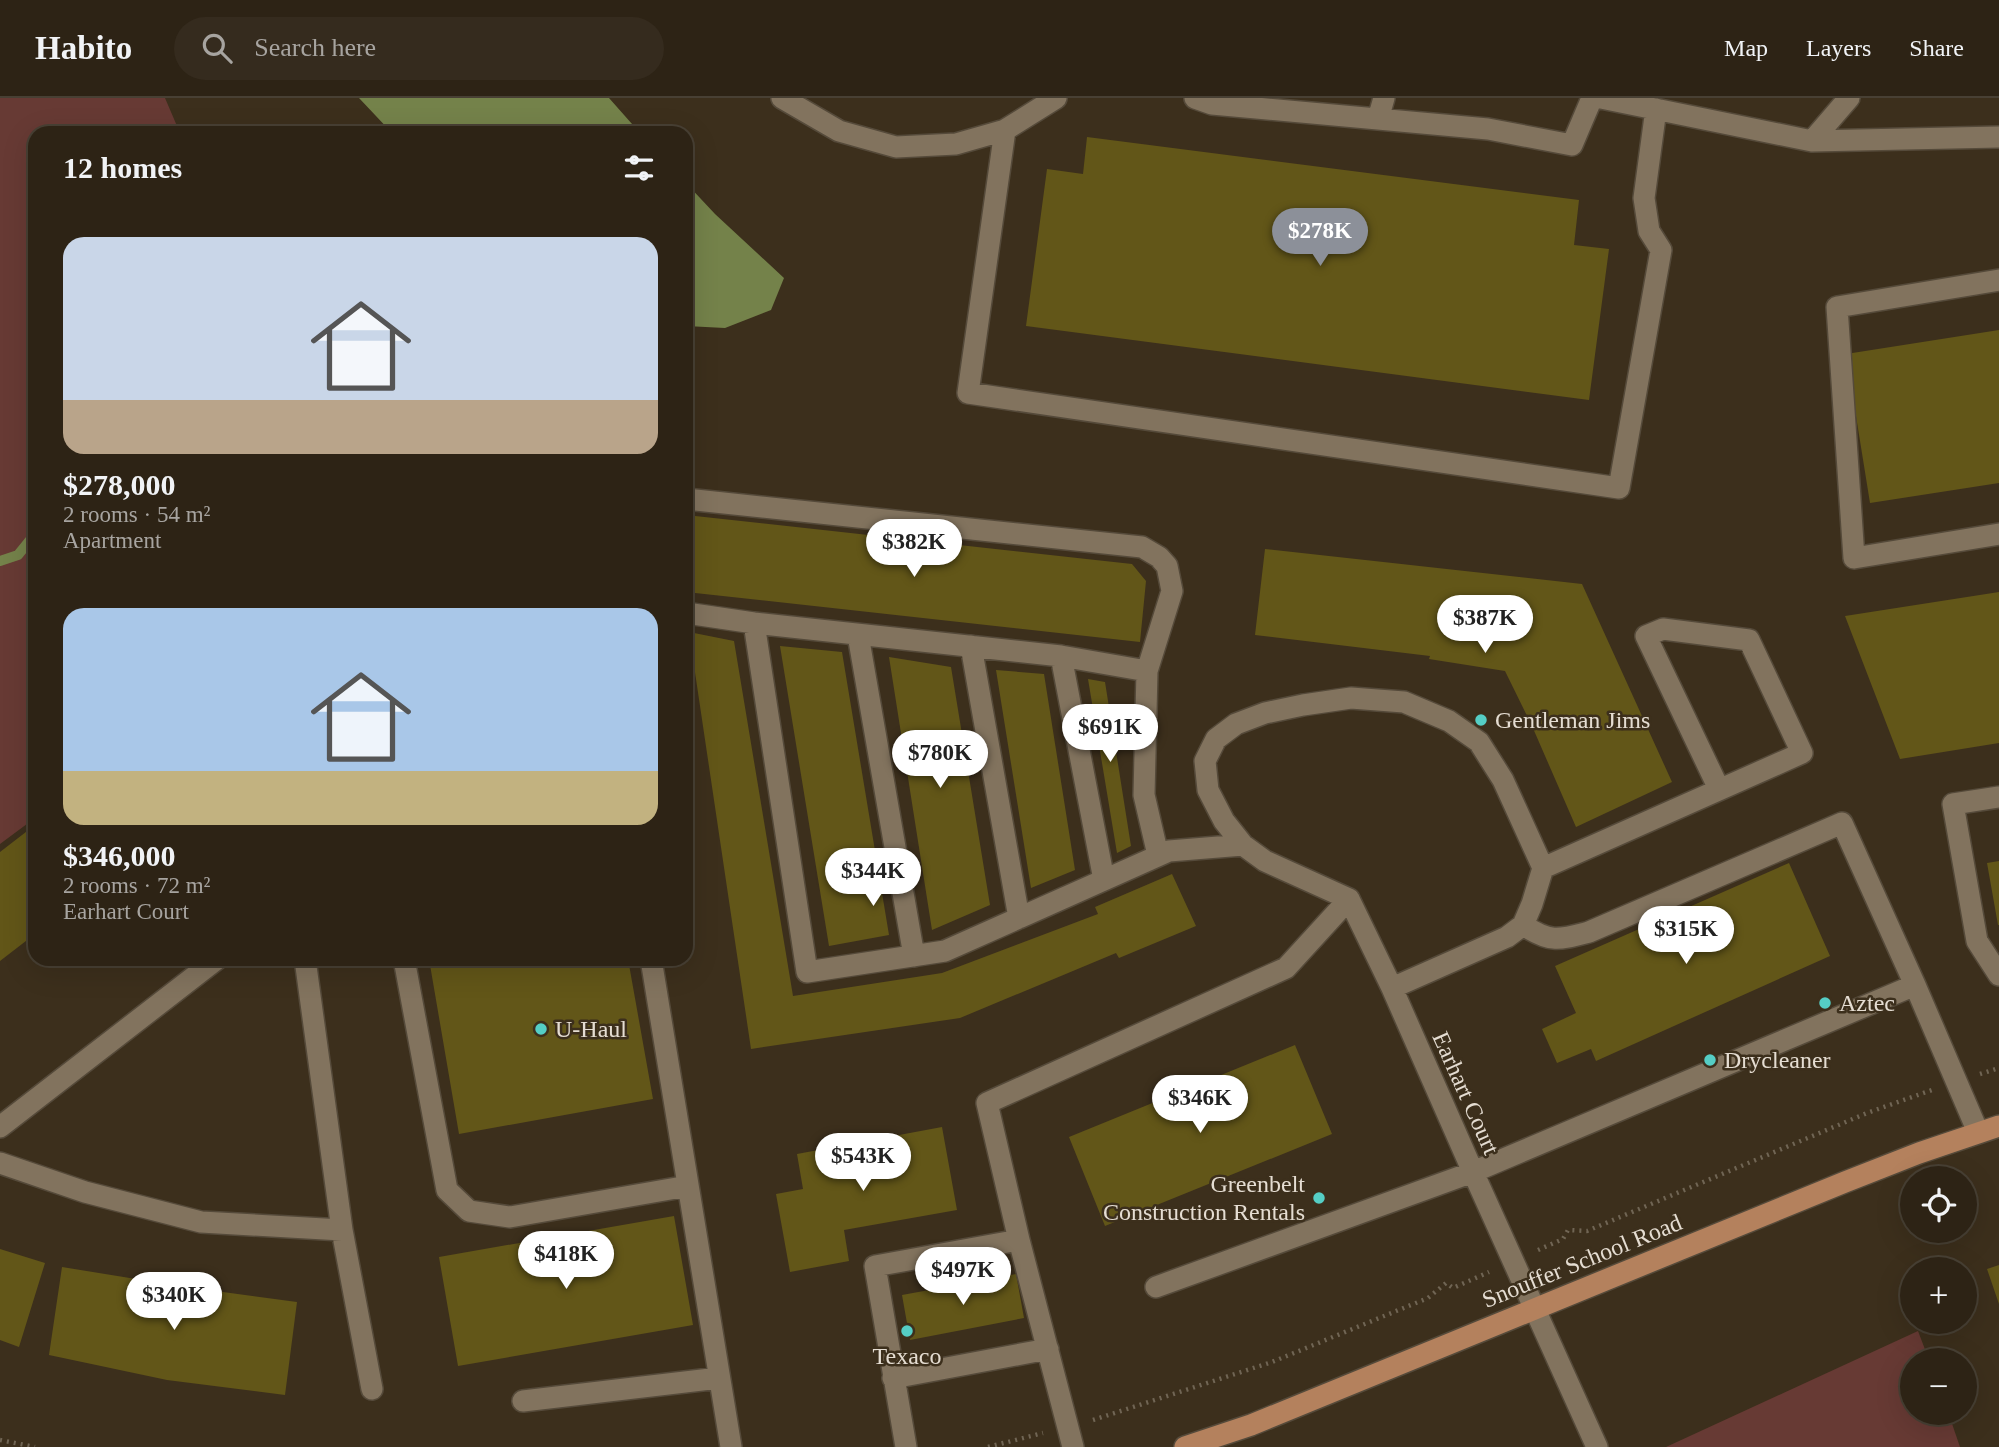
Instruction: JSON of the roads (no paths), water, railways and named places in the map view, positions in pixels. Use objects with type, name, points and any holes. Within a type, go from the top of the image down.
[{"type":"main road","name":"Snouffer School Road","points":[[1185,1447],[1251,1425],[1845,1182],[1999,1126]]},
{"type":"street","points":[[782,98],[839,131],[896,147],[956,144],[1005,130],[1056,98]]},
{"type":"street","points":[[1195,98],[1212,104],[1488,130],[1572,145],[1592,98]]},
{"type":"street","points":[[1378,119],[1384,98]]},
{"type":"street","points":[[1601,98],[1812,141],[1999,137]]},
{"type":"street","points":[[1812,141],[1849,98]]},
{"type":"street","points":[[1005,130],[968,393],[1619,488],[1661,250],[1649,231],[1644,198],[1656,109]]},
{"type":"street","points":[[1999,279],[1837,307],[1854,558],[1999,534]]},
{"type":"street","points":[[693,500],[1142,547],[1159,556],[1167,566],[1172,591],[1147,671],[1144,795],[1158,855]]},
{"type":"street","points":[[693,614],[858,635],[1061,656],[1147,671]]},
{"type":"street","points":[[754,623],[807,972],[945,951],[1158,855],[1170,851],[1244,845]]},
{"type":"street","points":[[1543,868],[1802,753],[1749,640],[1662,629],[1646,636],[1719,789]]},
{"type":"street","points":[[858,635],[914,956]]},
{"type":"street","points":[[971,646],[1019,918]]},
{"type":"street","points":[[1061,656],[1104,880]]},
{"type":"street","points":[[1073,1447],[1019,1240],[987,1103],[1286,968],[1349,899],[1265,861],[1244,845],[1224,821],[1208,790],[1205,761],[1216,739],[1236,724],[1265,713],[1351,698],[1404,702],[1449,721],[1479,742],[1503,780],[1543,868],[1523,925],[1507,937],[1392,988]]},
{"type":"street","points":[[1999,797],[1953,804],[1977,941],[1999,975]]},
{"type":"street","points":[[1523,925],[1551,939],[1589,932],[1842,823],[1978,1132]]},
{"type":"street","name":"Earhart Court","points":[[1349,899],[1392,988],[1597,1447]]},
{"type":"street","points":[[0,1127],[208,966]]},
{"type":"street","points":[[306,966],[342,1230],[372,1389]]},
{"type":"street","points":[[405,966],[447,1189],[469,1211],[510,1217],[688,1186]]},
{"type":"street","points":[[652,966],[731,1447]]},
{"type":"street","points":[[1156,1287],[1473,1172],[1915,985]]},
{"type":"street","points":[[0,1163],[85,1192],[201,1222],[342,1230]]},
{"type":"street","points":[[906,1447],[875,1266],[1019,1240]]},
{"type":"street","points":[[893,1378],[1048,1349]]},
{"type":"street","points":[[523,1401],[719,1378]]},
{"type":"waterway","points":[[0,561],[18,555],[28,543]]},
{"type":"place","name":"Gentleman Jims","points":[[1481,720]]},
{"type":"place","name":"Aztec","points":[[1825,1003]]},
{"type":"place","name":"U-Haul","points":[[541,1029]]},
{"type":"place","name":"Drycleaner","points":[[1710,1060]]},
{"type":"place","name":"Greenbelt Construction Rentals","points":[[1319,1198]]},
{"type":"place","name":"Texaco","points":[[907,1331]]}]
